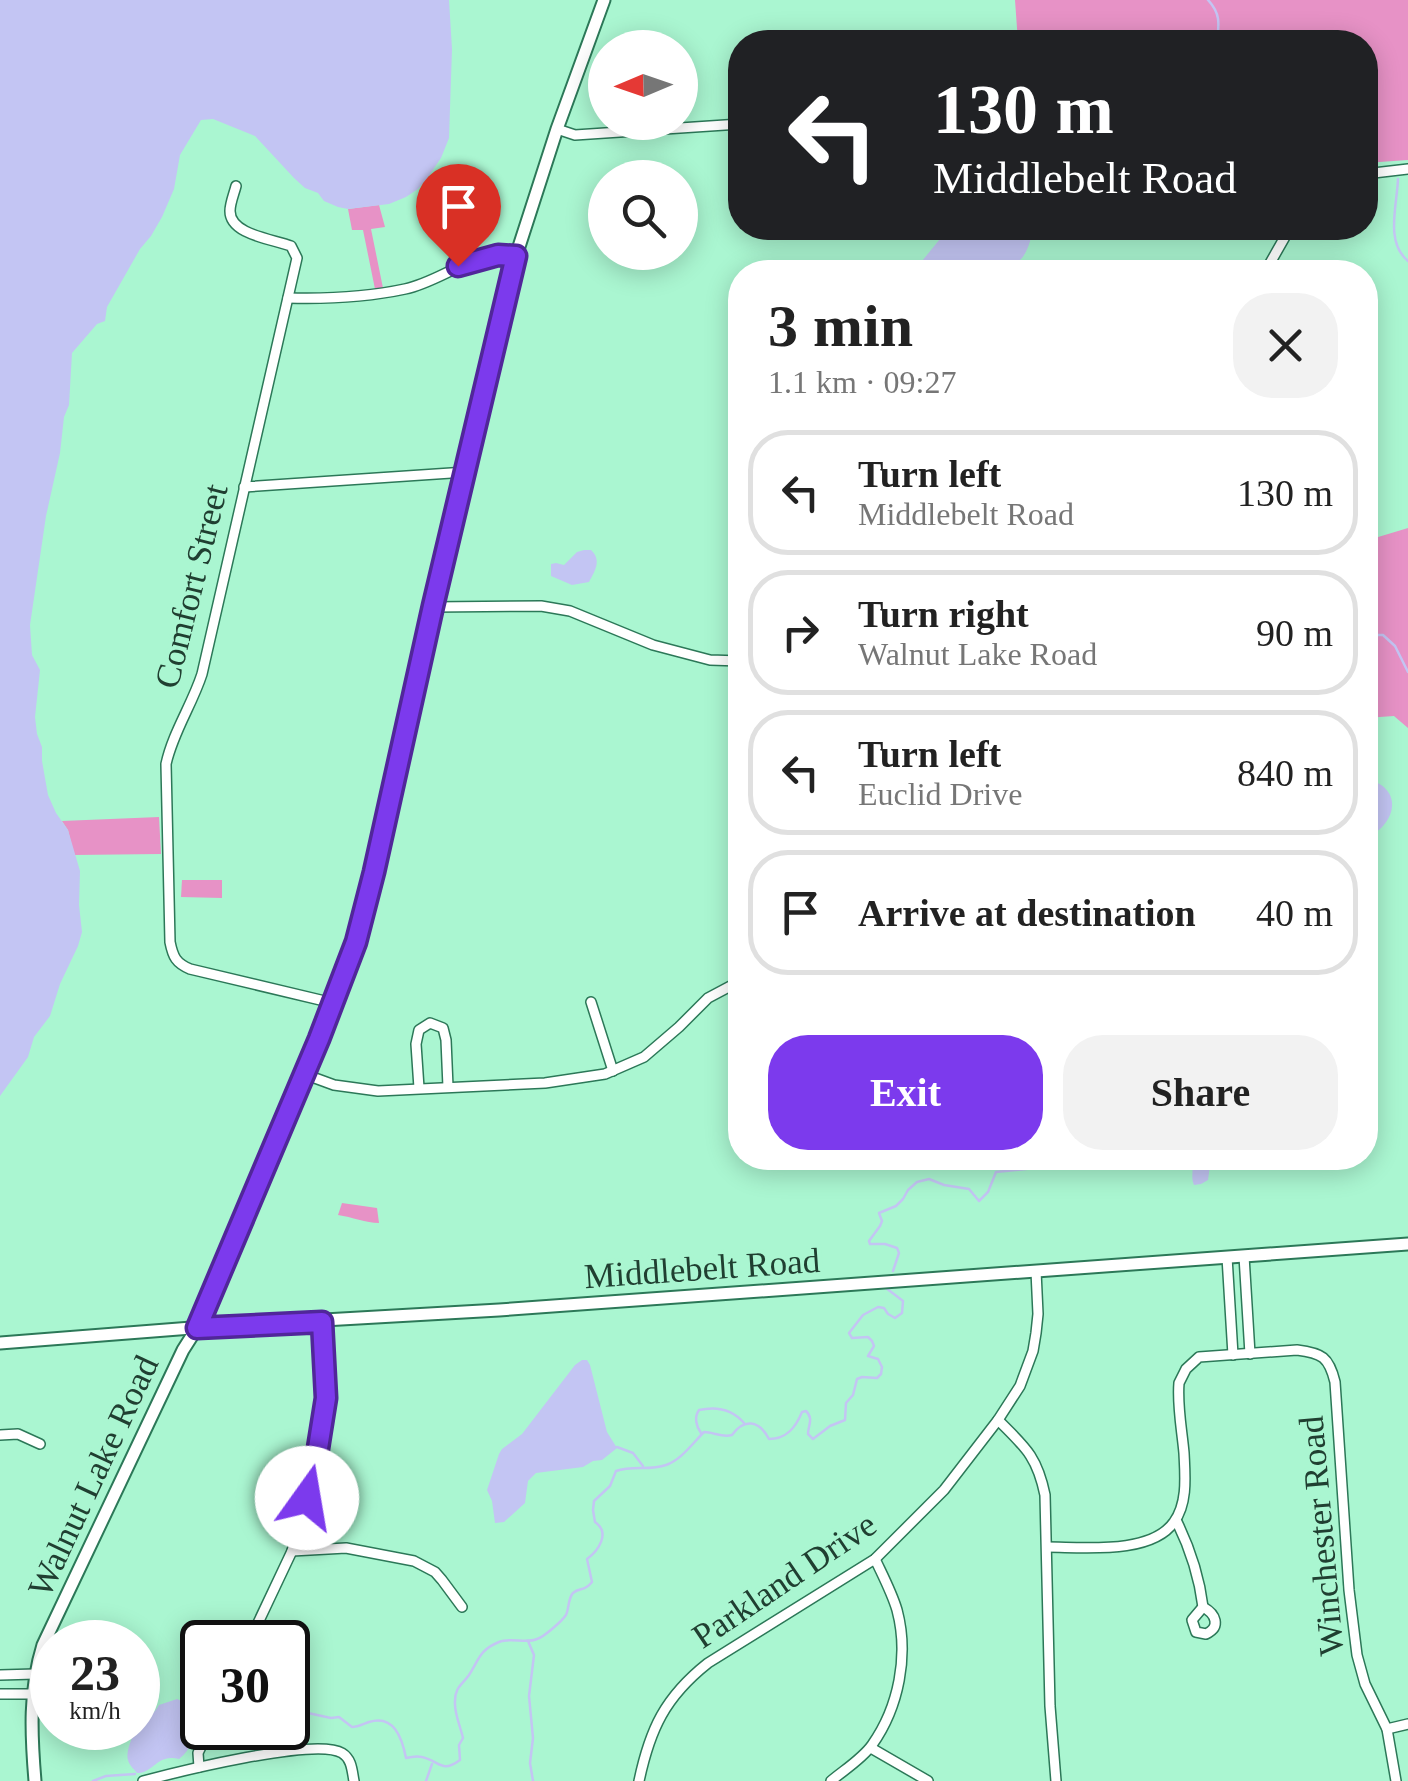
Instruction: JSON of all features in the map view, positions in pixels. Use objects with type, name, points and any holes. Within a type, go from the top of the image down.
[{"type":"street","name":"Walnut Lake Road","points":[[54,1620],[197,1328],[356,942],[516,256],[604,0]]},
{"type":"street","points":[[557,130],[575,135],[728,125]]},
{"type":"street","points":[[1378,172],[1408,169]]},
{"type":"street","name":"Comfort Street","points":[[236,186],[230,214],[234,223],[242,230],[291,246],[297,258],[202,674],[166,764],[170,942],[178,964],[190,969],[333,1003]]},
{"type":"street","points":[[288,298],[403,290],[458,266],[498,255],[516,256]]},
{"type":"street","points":[[244,487],[466,472]]},
{"type":"street","points":[[433,606],[541,606],[570,611],[653,645],[710,660],[728,661]]},
{"type":"street","points":[[304,1074],[334,1085],[378,1091],[545,1083],[605,1074],[644,1057],[708,998],[728,987]]},
{"type":"street","points":[[590,1002],[613,1071]]},
{"type":"street","points":[[420,1088],[416,1044],[419,1030],[430,1024],[443,1028],[448,1087]]},
{"type":"street","name":"Middlebelt Road","points":[[0,1343],[1408,1244]]},
{"type":"street","points":[[1242,1354],[1244,1256]]},
{"type":"street","points":[[1227,1257],[1242,1354]]},
{"type":"street","name":"Parkland Drive","points":[[638,1781],[658,1719],[687,1680],[875,1559],[944,1490],[1020,1386],[1033,1350],[1038,1314],[1036,1271]]},
{"type":"street","points":[[260,1620],[292,1551],[315,1467],[326,1398],[322,1322]]},
{"type":"street","name":"Winchester Road","points":[[1176,1520],[1185,1490],[1178,1394],[1186,1369],[1200,1358],[1297,1350],[1322,1356],[1331,1367],[1334,1382],[1357,1655],[1388,1729],[1396,1781]]},
{"type":"street","points":[[998,1420],[1024,1446],[1040,1471],[1045,1495],[1050,1706],[1056,1781]]},
{"type":"street","points":[[0,1435],[18,1434],[40,1444]]},
{"type":"street","points":[[1047,1547],[1130,1545],[1148,1541],[1176,1520],[1200,1578],[1203,1607]]},
{"type":"street","points":[[292,1551],[346,1548],[414,1561],[434,1572],[462,1607]]},
{"type":"street","points":[[831,1781],[871,1748],[892,1708],[902,1664],[896,1606],[875,1559]]},
{"type":"street","points":[[0,1675],[30,1674]]},
{"type":"street","points":[[0,1694],[30,1694]]},
{"type":"street","points":[[1388,1729],[1408,1724]]},
{"type":"street","points":[[871,1748],[928,1781]]},
{"type":"street","points":[[143,1781],[266,1753],[328,1749],[343,1754],[352,1765],[354,1781]]},
{"type":"street","name":"Walnut Lake Road","points":[[33,1750],[34,1781]]},
{"type":"street","points":[[199,1750],[199,1767]]},
{"type":"shaded area","points":[[1015,0],[1408,0],[1408,160],[1378,162],[1378,30],[1017,30]]},
{"type":"shaded area","points":[[379,205],[385,227],[371,229],[383,288],[375,289],[363,230],[352,230],[348,209]]},
{"type":"shaded area","points":[[1408,528],[1408,728],[1394,716],[1378,717],[1378,537]]},
{"type":"shaded area","points":[[159,817],[161,854],[74,855],[62,821]]},
{"type":"shaded area","points":[[182,880],[222,880],[222,898],[181,897]]},
{"type":"shaded area","points":[[342,1203],[377,1208],[379,1223],[338,1215]]},
{"type":"water","points":[[0,0],[449,0],[452,49],[449,138],[441,158],[418,189],[389,204],[348,209],[324,201],[294,178],[255,136],[213,119],[201,120],[180,155],[174,189],[162,217],[107,307],[105,321],[97,324],[72,353],[69,405],[46,516],[30,625],[32,655],[40,670],[37,734],[48,795],[68,830],[80,871],[82,932],[50,1016],[34,1037],[28,1057],[0,1096]]},
{"type":"water","points":[[939,240],[1030,240],[1019,260],[923,260]]},
{"type":"water","points":[[584,550],[591,550],[596,558],[589,582],[572,585],[551,576],[551,564],[564,565]]},
{"type":"water","points":[[1378,783],[1391,798],[1390,816],[1378,830]]},
{"type":"water","points":[[1193,1170],[1209,1170],[1208,1180],[1201,1184],[1194,1185]]},
{"type":"water","points":[[582,1360],[590,1365],[607,1432],[617,1448],[602,1460],[583,1467],[536,1473],[528,1481],[525,1503],[504,1522],[495,1523],[487,1490],[499,1454],[522,1434]]},
{"type":"water","points":[[180,1700],[180,1750],[187,1750],[179,1759],[166,1759],[137,1773],[129,1764],[128,1750],[160,1750],[160,1705]]},
{"type":"waterway","points":[[1208,0],[1218,19],[1218,30]]},
{"type":"waterway","points":[[1398,179],[1394,234],[1408,261]]},
{"type":"waterway","points":[[1378,635],[1395,646],[1408,672]]},
{"type":"waterway","points":[[893,1271],[897,1248],[869,1241],[882,1221],[879,1213],[896,1206],[917,1182],[929,1179],[969,1189],[979,1201],[988,1192],[996,1172],[1016,1170]]},
{"type":"waterway","points":[[310,1713],[339,1717],[352,1727],[385,1721],[399,1736],[406,1758],[422,1757],[444,1766],[460,1760],[459,1745],[463,1738],[455,1710],[458,1689],[487,1648],[504,1641],[533,1640],[544,1635],[566,1615],[573,1593],[592,1582],[587,1559],[599,1547],[602,1536],[595,1522],[594,1501],[610,1486],[616,1471],[671,1463],[704,1432],[728,1436],[751,1424],[761,1428],[769,1439],[781,1437],[806,1411],[810,1419],[808,1434],[813,1439],[845,1420],[846,1403],[853,1395],[857,1379],[877,1378],[882,1367],[878,1359],[868,1356],[874,1346],[872,1341],[868,1337],[852,1338],[849,1333],[863,1315],[878,1307],[895,1318],[902,1313],[903,1301],[886,1288]]},
{"type":"waterway","points":[[701,1433],[696,1421],[699,1410],[724,1410],[744,1423]]},
{"type":"waterway","points":[[617,1447],[633,1453],[643,1466]]},
{"type":"waterway","points":[[528,1641],[534,1655],[529,1696],[533,1781]]},
{"type":"waterway","points":[[426,1781],[432,1764]]},
{"type":"waterway","points":[[93,1781],[135,1774]]},
{"type":"route","points":[[307,1498],[326,1398],[322,1322],[197,1328],[333,1003],[356,942],[374,872],[516,256],[498,255],[458,266]]}]
